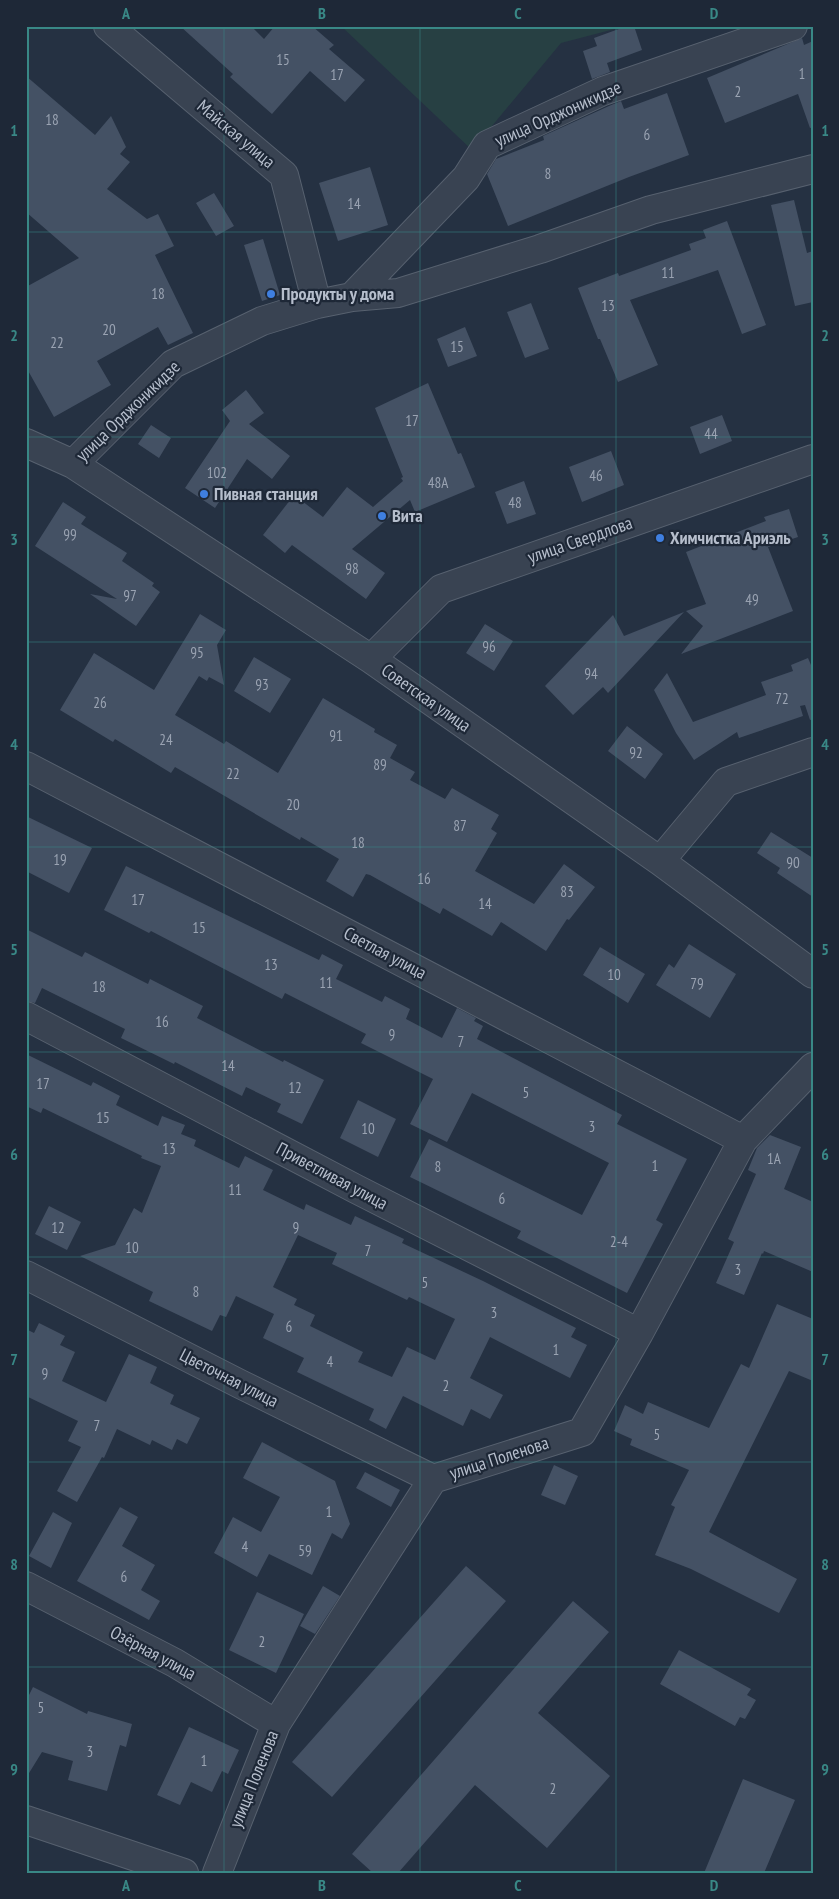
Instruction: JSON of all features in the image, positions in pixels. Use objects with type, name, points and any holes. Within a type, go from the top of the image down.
[{"type":"street","name":"Майская улица","points":[[108,26],[284,175],[317,304]]},
{"type":"street","name":"улица Орджоникидзе","points":[[352,297],[466,178],[487,145],[603,91],[793,26]]},
{"type":"street","name":"улица Орджоникидзе","points":[[73,464],[172,364],[262,321],[317,304],[352,297],[398,293],[540,249],[651,210],[813,169]]},
{"type":"street","name":"Советская улица","points":[[26,443],[73,464],[371,659],[660,861],[813,974]]},
{"type":"street","name":"улица Свердлова","points":[[371,659],[441,589],[813,458]]},
{"type":"street","points":[[660,861],[726,782],[813,752]]},
{"type":"street","name":"Светлая улица","points":[[26,766],[743,1140]]},
{"type":"street","name":"Приветливая улица","points":[[26,1016],[365,1193],[639,1333]]},
{"type":"street","name":"улица Поленова","points":[[217,1873],[276,1724],[433,1479],[582,1432],[639,1333],[743,1140],[813,1067]]},
{"type":"street","name":"Цветочная улица","points":[[26,1275],[240,1384],[433,1479]]},
{"type":"street","name":"Озёрная улица","points":[[26,1586],[175,1663],[276,1724]]},
{"type":"street","points":[[26,1820],[184,1873]]},
{"type":"green space","points":[[341,26],[626,26],[561,43],[472,150]]},
{"type":"building","points":[[180,26],[251,26],[264,39],[275,26],[312,26],[334,45],[329,49],[365,80],[345,102],[310,71],[272,114],[230,77],[233,74]]},
{"type":"building","points":[[627,26],[634,26],[642,50],[607,63],[610,72],[592,79],[583,51],[597,46],[594,38]]},
{"type":"building","points":[[802,38],[804,45],[813,41],[813,127],[810,128],[798,94],[725,123],[707,78]]},
{"type":"building","points":[[26,76],[95,135],[111,116],[126,147],[120,154],[130,162],[107,189],[147,219],[158,214],[174,246],[155,255],[193,333],[168,345],[158,327],[97,361],[111,385],[54,417],[26,367],[26,287],[79,258],[26,212]]},
{"type":"building","points":[[667,93],[689,155],[508,226],[487,174],[496,159],[544,140],[543,136],[621,101],[624,109]]},
{"type":"building","points":[[370,167],[388,225],[338,241],[319,183]]},
{"type":"building","points":[[214,193],[234,226],[216,236],[196,203]]},
{"type":"building","points":[[794,200],[807,253],[813,251],[813,302],[795,306],[771,205]]},
{"type":"building","points":[[727,221],[766,325],[742,334],[718,270],[630,300],[658,365],[618,382],[600,339],[598,339],[578,288],[618,273],[619,276],[691,250],[689,244],[706,238],[703,230]]},
{"type":"building","points":[[263,239],[280,295],[262,301],[244,245]]},
{"type":"building","points":[[531,303],[549,349],[525,358],[507,312]]},
{"type":"building","points":[[465,327],[477,356],[448,367],[437,339]]},
{"type":"building","points":[[428,383],[458,454],[461,453],[475,487],[415,512],[410,500],[352,549],[385,573],[366,599],[292,545],[285,553],[263,535],[294,495],[323,517],[347,487],[373,507],[403,481],[375,408]]},
{"type":"building","points":[[246,390],[264,413],[249,424],[290,456],[272,479],[247,459],[215,508],[185,488],[230,421],[222,410]]},
{"type":"building","points":[[722,415],[732,441],[700,454],[690,427]]},
{"type":"building","points":[[151,425],[171,438],[159,458],[138,444]]},
{"type":"building","points":[[611,451],[624,485],[582,502],[569,467]]},
{"type":"building","points":[[524,481],[536,514],[507,524],[495,492]]},
{"type":"building","points":[[63,502],[86,517],[81,524],[127,553],[122,561],[154,583],[152,586],[160,592],[136,626],[90,594],[117,599],[35,546]]},
{"type":"building","points":[[789,509],[798,537],[768,547],[793,611],[681,654],[703,626],[686,611],[706,604],[686,552],[766,521],[764,517]]},
{"type":"building","points":[[684,612],[608,693],[603,687],[573,715],[545,686],[613,615],[624,636]]},
{"type":"building","points":[[200,614],[226,630],[217,645],[224,685],[209,677],[207,681],[199,676],[175,715],[224,744],[226,741],[278,773],[323,698],[375,729],[374,732],[397,745],[390,758],[415,772],[410,780],[445,799],[452,788],[499,815],[491,829],[497,833],[475,871],[534,904],[564,864],[595,887],[569,920],[567,919],[546,951],[501,922],[492,936],[443,908],[440,914],[370,875],[366,874],[353,897],[326,881],[339,859],[301,837],[300,840],[175,767],[171,773],[115,739],[113,742],[60,710],[94,653],[154,690]]},
{"type":"building","points":[[485,624],[513,641],[494,671],[466,653]]},
{"type":"building","points":[[254,657],[291,679],[270,713],[234,691]]},
{"type":"building","points":[[808,658],[811,665],[813,664],[813,719],[810,720],[805,705],[800,706],[803,716],[739,738],[737,732],[694,760],[676,733],[654,690],[667,673],[693,722],[766,695],[761,682],[793,671],[791,665]]},
{"type":"building","points":[[627,726],[663,754],[645,779],[608,751]]},
{"type":"building","points":[[26,816],[92,848],[69,893],[26,871]]},
{"type":"building","points":[[771,832],[813,858],[813,897],[777,873],[780,868],[757,853]]},
{"type":"building","points":[[126,866],[319,960],[322,954],[343,965],[336,979],[382,1002],[385,996],[410,1009],[406,1019],[442,1038],[457,1008],[476,1018],[474,1021],[483,1026],[477,1039],[622,1115],[617,1124],[687,1159],[656,1220],[663,1224],[627,1293],[517,1238],[521,1231],[410,1177],[429,1139],[582,1215],[609,1163],[472,1093],[447,1142],[410,1124],[433,1079],[361,1043],[366,1034],[285,993],[282,999],[151,931],[149,933],[104,910]]},
{"type":"building","points":[[26,929],[82,957],[85,952],[148,984],[150,979],[203,1006],[197,1018],[283,1062],[284,1060],[324,1080],[302,1124],[277,1112],[281,1104],[246,1087],[242,1096],[175,1062],[174,1064],[121,1038],[125,1029],[42,988],[35,1003],[26,1001]]},
{"type":"building","points":[[689,944],[736,974],[710,1018],[656,985],[669,964],[674,968]]},
{"type":"building","points":[[600,947],[645,974],[628,1003],[583,975]]},
{"type":"building","points":[[26,1054],[91,1086],[93,1082],[120,1096],[116,1105],[158,1126],[162,1116],[185,1125],[181,1134],[196,1140],[194,1146],[239,1168],[245,1156],[273,1170],[263,1190],[304,1210],[306,1204],[351,1225],[355,1216],[404,1239],[402,1243],[576,1328],[571,1337],[587,1345],[570,1378],[490,1337],[470,1378],[503,1395],[490,1419],[471,1409],[463,1426],[403,1396],[386,1429],[369,1420],[374,1409],[297,1372],[304,1358],[263,1338],[274,1314],[236,1296],[226,1317],[220,1315],[212,1331],[149,1301],[153,1292],[80,1256],[115,1245],[134,1208],[142,1213],[161,1166],[141,1158],[142,1156],[43,1108],[41,1113],[26,1106]],"holes":[[[298,1235],[337,1253],[332,1264],[407,1300],[409,1297],[455,1319],[435,1360],[407,1347],[392,1377],[358,1362],[363,1352],[310,1326],[315,1315],[294,1305],[297,1299],[273,1287]]]},
{"type":"building","points":[[358,1100],[396,1119],[378,1157],[340,1138]]},
{"type":"building","points":[[770,1135],[801,1147],[784,1189],[813,1202],[813,1272],[764,1251],[744,1295],[716,1283],[734,1242],[728,1239],[756,1174],[748,1170],[757,1148]]},
{"type":"building","points":[[49,1206],[81,1222],[67,1250],[35,1234]]},
{"type":"building","points":[[777,1304],[813,1319],[813,1381],[789,1371],[709,1532],[797,1579],[779,1613],[691,1569],[655,1555],[675,1507],[671,1505],[689,1470],[630,1445],[632,1439],[614,1431],[625,1405],[643,1414],[648,1402],[709,1428],[741,1364],[749,1368]]},
{"type":"building","points":[[39,1323],[65,1336],[60,1345],[75,1352],[62,1381],[106,1402],[129,1354],[157,1367],[150,1383],[174,1395],[170,1404],[200,1418],[187,1444],[177,1439],[172,1450],[152,1440],[150,1445],[117,1429],[104,1458],[102,1457],[77,1502],[57,1491],[81,1447],[68,1441],[78,1421],[26,1396],[26,1329],[34,1333]]},
{"type":"building","points":[[262,1442],[335,1481],[350,1524],[342,1539],[332,1533],[312,1575],[269,1554],[257,1577],[214,1553],[233,1517],[261,1532],[280,1497],[243,1478]]},
{"type":"building","points":[[554,1465],[578,1476],[565,1505],[541,1495]]},
{"type":"building","points":[[365,1472],[400,1490],[391,1507],[356,1488]]},
{"type":"building","points":[[120,1507],[138,1517],[122,1546],[155,1565],[141,1590],[160,1601],[149,1620],[77,1581]]},
{"type":"building","points":[[53,1512],[72,1523],[51,1568],[29,1556]]},
{"type":"building","points":[[466,1566],[506,1601],[332,1797],[292,1762]]},
{"type":"building","points":[[323,1586],[340,1596],[315,1634],[300,1626]]},
{"type":"building","points":[[257,1592],[304,1614],[276,1673],[229,1650]]},
{"type":"building","points":[[573,1601],[609,1632],[538,1713],[610,1776],[547,1848],[475,1785],[398,1873],[373,1873],[352,1854]]},
{"type":"building","points":[[679,1650],[751,1689],[747,1695],[756,1700],[745,1719],[740,1717],[735,1726],[660,1684]]},
{"type":"building","points":[[33,1687],[87,1714],[88,1711],[132,1724],[126,1747],[120,1745],[107,1791],[68,1780],[73,1761],[42,1752],[26,1778],[26,1701]]},
{"type":"building","points":[[189,1727],[239,1750],[228,1774],[222,1771],[212,1792],[191,1782],[180,1805],[157,1795]]},
{"type":"building","points":[[743,1779],[795,1800],[764,1873],[704,1873]]},
{"type":"place","name":"Продукты у дома","points":[[271,294]]},
{"type":"place","name":"Пивная станция","points":[[204,494]]},
{"type":"place","name":"Вита","points":[[382,516]]},
{"type":"place","name":"Химчистка Ариэль","points":[[660,538]]}]
